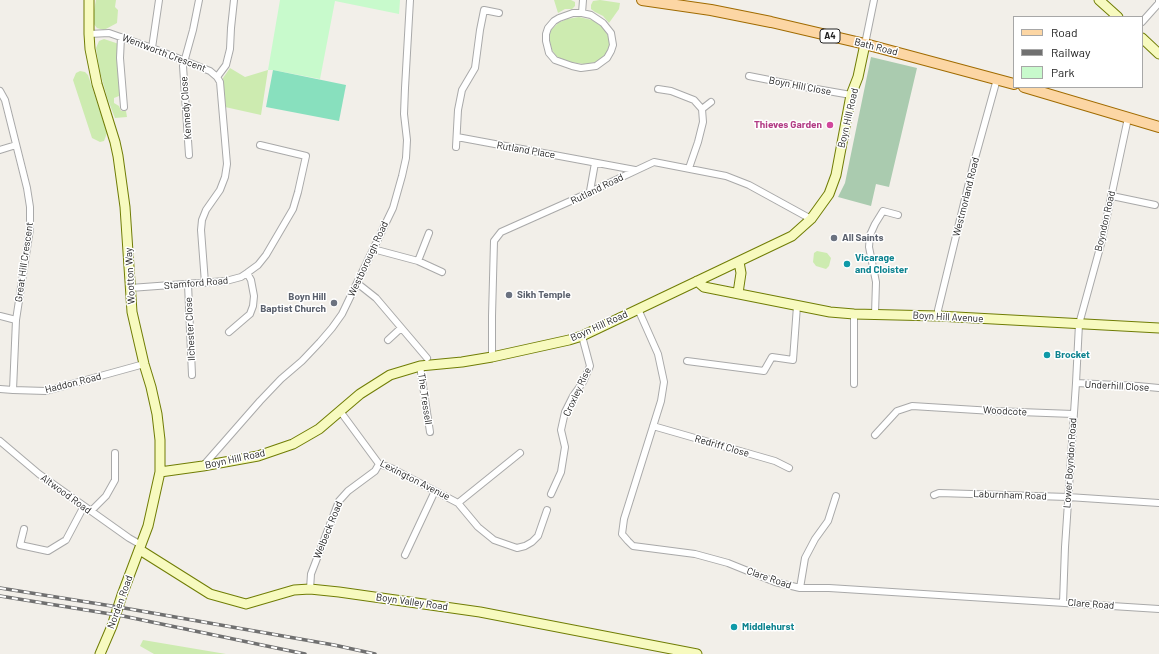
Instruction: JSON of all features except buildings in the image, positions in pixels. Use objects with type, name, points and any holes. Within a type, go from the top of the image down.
[{"type":"main road","name":"Bath Road","points":[[642,0],[711,10],[771,22],[865,44],[1013,84]]},
{"type":"main road","points":[[1027,88],[1159,127]]},
{"type":"street","name":"Wootton Way","points":[[90,0],[90,49],[97,84],[118,156],[125,207],[132,312],[157,414],[160,440],[160,472],[148,526],[138,546]]},
{"type":"street","points":[[152,48],[159,0]]},
{"type":"street","name":"Kennedy Close","points":[[189,155],[183,66],[193,30],[199,0]]},
{"type":"street","points":[[217,77],[226,65],[230,49],[234,0]]},
{"type":"street","name":"Westborough Road","points":[[204,466],[260,401],[324,338],[342,314],[393,208],[406,158],[407,140],[404,114],[410,0]]},
{"type":"street","points":[[582,13],[583,0]]},
{"type":"street","points":[[865,44],[874,0]]},
{"type":"street","points":[[1099,0],[1117,16]]},
{"type":"street","points":[[1143,21],[1159,3],[1159,0]]},
{"type":"street","points":[[456,147],[458,110],[462,90],[475,68],[484,10],[499,13]]},
{"type":"street","points":[[582,13],[594,17],[607,27],[611,33],[613,45],[607,58],[596,66],[581,68],[563,64],[555,60],[549,53],[546,34],[548,28],[554,21],[566,15],[582,13]]},
{"type":"street","name":"Wentworth Crescent","points":[[89,34],[109,33],[185,60],[210,71],[220,82],[227,164],[225,177],[220,190],[206,210],[202,220],[201,230],[205,283]]},
{"type":"street","points":[[121,37],[120,58],[124,107]]},
{"type":"street","points":[[1143,39],[1159,54]]},
{"type":"street","name":"Boyn Hill Road","points":[[160,472],[258,456],[293,444],[319,429],[360,394],[390,375],[420,366],[462,362],[582,336],[792,236],[811,219],[829,194],[836,175],[851,95],[858,77],[865,44]]},
{"type":"street","name":"Boyn Hill Close","points":[[749,76],[851,95]]},
{"type":"street","name":"Westmorland Road","points":[[938,316],[938,310],[974,162],[997,79]]},
{"type":"street","points":[[658,89],[671,91],[694,100],[702,109],[703,122],[689,168]]},
{"type":"street","name":"Great Hill Crescent","points":[[0,91],[5,100],[27,188],[30,207],[30,229],[16,320],[13,390]]},
{"type":"street","points":[[702,109],[711,102]]},
{"type":"street","name":"Boyndon Road","points":[[1079,324],[1112,196],[1128,118]]},
{"type":"street","name":"Rutland Place","points":[[457,137],[635,170]]},
{"type":"street","points":[[0,150],[16,145]]},
{"type":"street","name":"Stamford Road","points":[[130,288],[205,283],[234,279],[247,273],[258,265],[266,255],[293,209],[306,156],[260,145]]},
{"type":"street","name":"Rutland Road","points":[[492,356],[494,241],[501,232],[550,211],[635,170],[654,162],[726,176],[749,185],[811,219]]},
{"type":"street","points":[[590,192],[595,163]]},
{"type":"street","points":[[1112,196],[1155,204]]},
{"type":"street","points":[[875,314],[876,282],[869,247],[870,235],[883,212],[898,216]]},
{"type":"street","points":[[418,262],[430,233]]},
{"type":"street","points":[[373,249],[418,262],[442,272]]},
{"type":"street","points":[[738,293],[741,272],[739,262]]},
{"type":"street","points":[[229,332],[250,314],[253,306],[254,296],[251,280],[247,273]]},
{"type":"street","name":"Boyn Hill Avenue","points":[[697,281],[704,287],[830,312],[938,316],[1159,328]]},
{"type":"street","points":[[357,283],[376,298],[427,358]]},
{"type":"street","name":"Ilchester Close","points":[[188,284],[192,375]]},
{"type":"street","points":[[687,361],[764,371],[772,357],[793,360],[797,306]]},
{"type":"street","name":"Clare Road","points":[[638,309],[658,354],[664,382],[661,401],[624,519],[622,534],[633,546],[695,554],[728,563],[775,582],[800,588],[829,588],[1159,609]]},
{"type":"street","points":[[854,314],[854,384]]},
{"type":"street","points":[[0,316],[16,320]]},
{"type":"street","name":"Lower Boyndon Road","points":[[1063,603],[1079,324]]},
{"type":"street","points":[[388,340],[401,328]]},
{"type":"street","name":"Croxley Rise","points":[[551,494],[561,472],[565,447],[561,430],[565,412],[573,396],[583,382],[590,366],[582,336]]},
{"type":"street","name":"Haddon Road","points":[[0,389],[46,391],[144,364]]},
{"type":"street","name":"The Tressell","points":[[420,366],[430,432]]},
{"type":"street","name":"Underhill Close","points":[[1076,383],[1159,388]]},
{"type":"street","name":"Woodcote","points":[[876,435],[897,411],[912,406],[1073,414]]},
{"type":"street","points":[[937,415],[938,407]]},
{"type":"street","name":"Lexington Avenue","points":[[340,411],[379,464],[391,468],[458,503],[478,527],[494,540],[517,548],[532,542],[538,536],[546,510]]},
{"type":"street","name":"Redriff Close","points":[[653,426],[775,461],[789,468]]},
{"type":"street","name":"Altwood Road","points":[[0,440],[39,474],[138,546]]},
{"type":"street","points":[[91,512],[106,496],[115,480],[115,453]]},
{"type":"street","points":[[458,503],[520,453]]},
{"type":"street","name":"Welbeck Road","points":[[310,589],[311,574],[339,501],[348,491],[375,471],[379,464]]},
{"type":"street","points":[[405,555],[435,491]]},
{"type":"street","name":"Laburnham Road","points":[[934,495],[939,493],[1068,497],[1159,503]]},
{"type":"street","points":[[800,588],[805,558],[815,539],[828,521],[836,496]]},
{"type":"street","points":[[24,529],[20,545],[48,551],[66,540],[84,506]]},
{"type":"street","name":"Boyn Valley Road","points":[[138,546],[210,594],[246,604],[294,590],[310,589],[480,612],[697,654]]},
{"type":"street","name":"Norden Road","points":[[100,654],[112,626],[138,546]]},
{"type":"green space","points":[[96,0],[116,0],[115,7],[118,10],[117,23],[104,30],[97,28],[93,23]]},
{"type":"green space","points":[[280,0],[400,0],[399,14],[335,1],[320,79],[268,70]]},
{"type":"green space","points":[[554,0],[571,0],[575,2],[575,6],[572,9],[565,9],[558,13]]},
{"type":"green space","points":[[600,0],[620,3],[619,9],[609,23],[603,16],[591,9],[593,1]]},
{"type":"green space","points":[[579,17],[592,20],[603,27],[609,38],[609,47],[605,56],[597,62],[584,64],[570,62],[557,57],[550,47],[548,39],[551,30],[558,23],[567,19]]},
{"type":"green space","points":[[104,39],[119,44],[118,61],[120,93],[119,96],[114,98],[114,103],[119,106],[121,111],[126,111],[127,117],[115,118],[107,97],[100,72],[96,48],[99,41]]},
{"type":"green space","points":[[871,57],[917,68],[889,187],[876,184],[871,206],[838,197],[845,183]]},
{"type":"green space","points":[[230,68],[245,77],[268,70],[261,115],[225,107],[223,78]]},
{"type":"green space","points":[[273,70],[346,85],[339,121],[266,107]]},
{"type":"green space","points":[[80,71],[85,72],[88,75],[107,133],[104,141],[100,142],[92,138],[73,80],[76,73]]},
{"type":"green space","points":[[817,251],[827,253],[831,258],[829,266],[826,269],[816,266],[813,262],[814,253]]},
{"type":"green space","points":[[143,640],[226,654],[154,654],[140,646]]},
{"type":"railway","points":[[0,588],[124,608],[334,645],[375,654]]},
{"type":"railway","points":[[0,596],[123,616],[305,654]]},
{"type":"place","name":"Thieves Garden","points":[[830,125]]},
{"type":"place","name":"All Saints","points":[[834,238]]},
{"type":"place","name":"Vicarage and Cloister","points":[[847,264]]},
{"type":"place","name":"Sikh Temple","points":[[509,295]]},
{"type":"place","name":"Boyn Hill Baptist Church","points":[[334,303]]},
{"type":"place","name":"Brocket","points":[[1047,355]]},
{"type":"place","name":"Middlehurst","points":[[734,627]]}]
